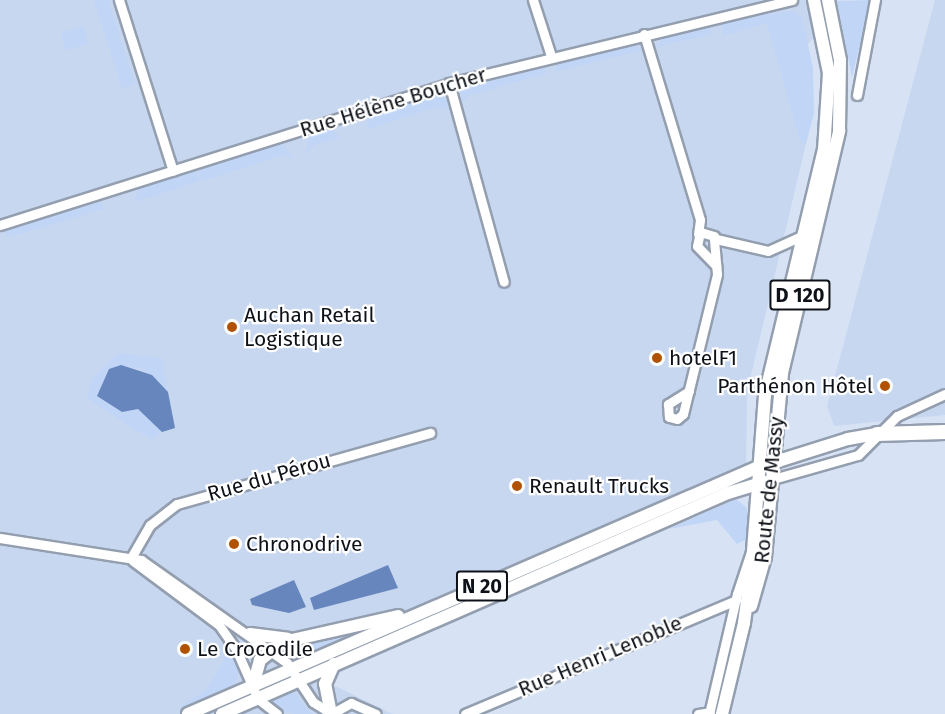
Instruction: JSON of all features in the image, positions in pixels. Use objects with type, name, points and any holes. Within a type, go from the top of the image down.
[{"type":"highway","name":"N 20","points":[[877,434],[945,432]]},
{"type":"main road","name":"Route de Massy","points":[[744,623],[752,550],[756,468],[765,395],[824,150],[828,115],[829,73],[814,0]]},
{"type":"main road","name":"Route de Massy","points":[[744,623],[765,557],[783,373],[839,131],[841,79],[828,0]]},
{"type":"main road","name":"N 20","points":[[222,714],[657,519],[756,468],[854,437],[877,434]]},
{"type":"main road","name":"N 20","points":[[188,714],[417,614],[657,519],[773,479]]},
{"type":"main road","points":[[254,686],[255,668],[270,649],[289,640],[417,614]]},
{"type":"main road","name":"D 120","points":[[714,713],[744,623]]},
{"type":"main road","points":[[250,634],[289,640]]},
{"type":"main road","points":[[331,714],[325,684],[334,664]]},
{"type":"street","points":[[119,0],[173,171]]},
{"type":"street","points":[[533,0],[551,56]]},
{"type":"street","name":"Rue Hélène Boucher","points":[[0,225],[449,83],[551,56],[792,0]]},
{"type":"street","points":[[856,95],[875,0]]},
{"type":"street","points":[[644,34],[700,220],[713,238],[716,284],[684,411],[677,419],[667,415],[668,404],[676,401],[688,391]]},
{"type":"street","points":[[449,83],[504,282]]},
{"type":"street","points":[[700,220],[696,243],[716,266]]},
{"type":"street","points":[[698,234],[768,251],[802,236]]},
{"type":"street","points":[[704,251],[713,238]]},
{"type":"street","points":[[877,434],[897,416],[945,394]]},
{"type":"street","points":[[676,401],[684,411]]},
{"type":"street","name":"Rue du Pérou","points":[[129,556],[150,525],[177,504],[430,433]]},
{"type":"street","name":"N 20","points":[[773,479],[858,455],[877,434]]},
{"type":"street","points":[[1,539],[129,556],[270,649],[292,669],[313,702],[331,714],[351,703],[376,714]]},
{"type":"street","name":"Route de Massy","points":[[714,713],[735,600],[752,550]]},
{"type":"street","points":[[129,556],[219,625],[254,686],[258,699],[277,714]]},
{"type":"street","name":"Rue Henri Lenoble","points":[[465,714],[735,600]]},
{"type":"street","points":[[698,714],[714,713]]},
{"type":"shaded area","points":[[0,0],[814,0],[821,29],[792,63],[806,144],[747,392],[746,485],[661,532],[338,673],[333,685],[393,714],[0,714]]},
{"type":"shaded area","points":[[94,0],[108,0],[135,84],[122,89]]},
{"type":"shaded area","points":[[871,0],[852,77],[837,1]]},
{"type":"shaded area","points":[[935,0],[945,0],[945,415],[834,426],[827,406]]},
{"type":"shaded area","points":[[791,11],[802,17],[813,68],[814,113],[806,144],[800,141],[767,23],[723,36],[721,21]]},
{"type":"shaded area","points":[[706,23],[713,34],[656,47],[665,36]]},
{"type":"shaded area","points":[[83,26],[88,44],[66,50],[61,33]]},
{"type":"shaded area","points":[[628,42],[643,50],[555,72],[557,60]]},
{"type":"shaded area","points":[[539,64],[548,73],[468,96],[461,105],[461,89],[472,81]]},
{"type":"shaded area","points":[[433,94],[445,98],[451,109],[437,107],[368,129],[367,120],[377,111]]},
{"type":"shaded area","points":[[330,127],[340,137],[315,145],[306,155],[308,136]]},
{"type":"shaded area","points":[[276,143],[285,146],[293,158],[281,156],[202,181],[198,168]]},
{"type":"shaded area","points":[[195,168],[200,181],[135,202],[139,187]]},
{"type":"shaded area","points":[[93,201],[100,201],[104,209],[7,238],[4,229]]},
{"type":"shaded area","points":[[118,353],[162,358],[168,392],[152,375],[135,366],[138,409],[162,432],[152,440],[87,399],[92,379]]},
{"type":"shaded area","points":[[736,499],[747,508],[747,539],[737,544],[717,520],[669,529]]},
{"type":"shaded area","points":[[347,634],[349,639],[308,657],[294,646]]},
{"type":"shaded area","points":[[230,649],[239,671],[233,687],[181,711],[180,707],[207,689]]},
{"type":"shaded area","points":[[292,689],[313,714],[294,714],[272,708],[264,701]]},
{"type":"water","points":[[121,365],[152,375],[168,392],[175,428],[162,432],[138,409],[122,412],[97,396],[109,369]]},
{"type":"water","points":[[388,565],[398,588],[314,610],[310,598]]},
{"type":"water","points":[[294,580],[306,607],[289,613],[252,605],[250,599]]},
{"type":"place","name":"Auchan Retail Logistique","points":[[232,327]]},
{"type":"place","name":"hotelF1","points":[[657,358]]},
{"type":"place","name":"Parthénon Hôtel","points":[[885,386]]},
{"type":"place","name":"Renault Trucks","points":[[517,486]]},
{"type":"place","name":"Chronodrive","points":[[234,544]]},
{"type":"place","name":"Le Crocodile","points":[[185,649]]}]
